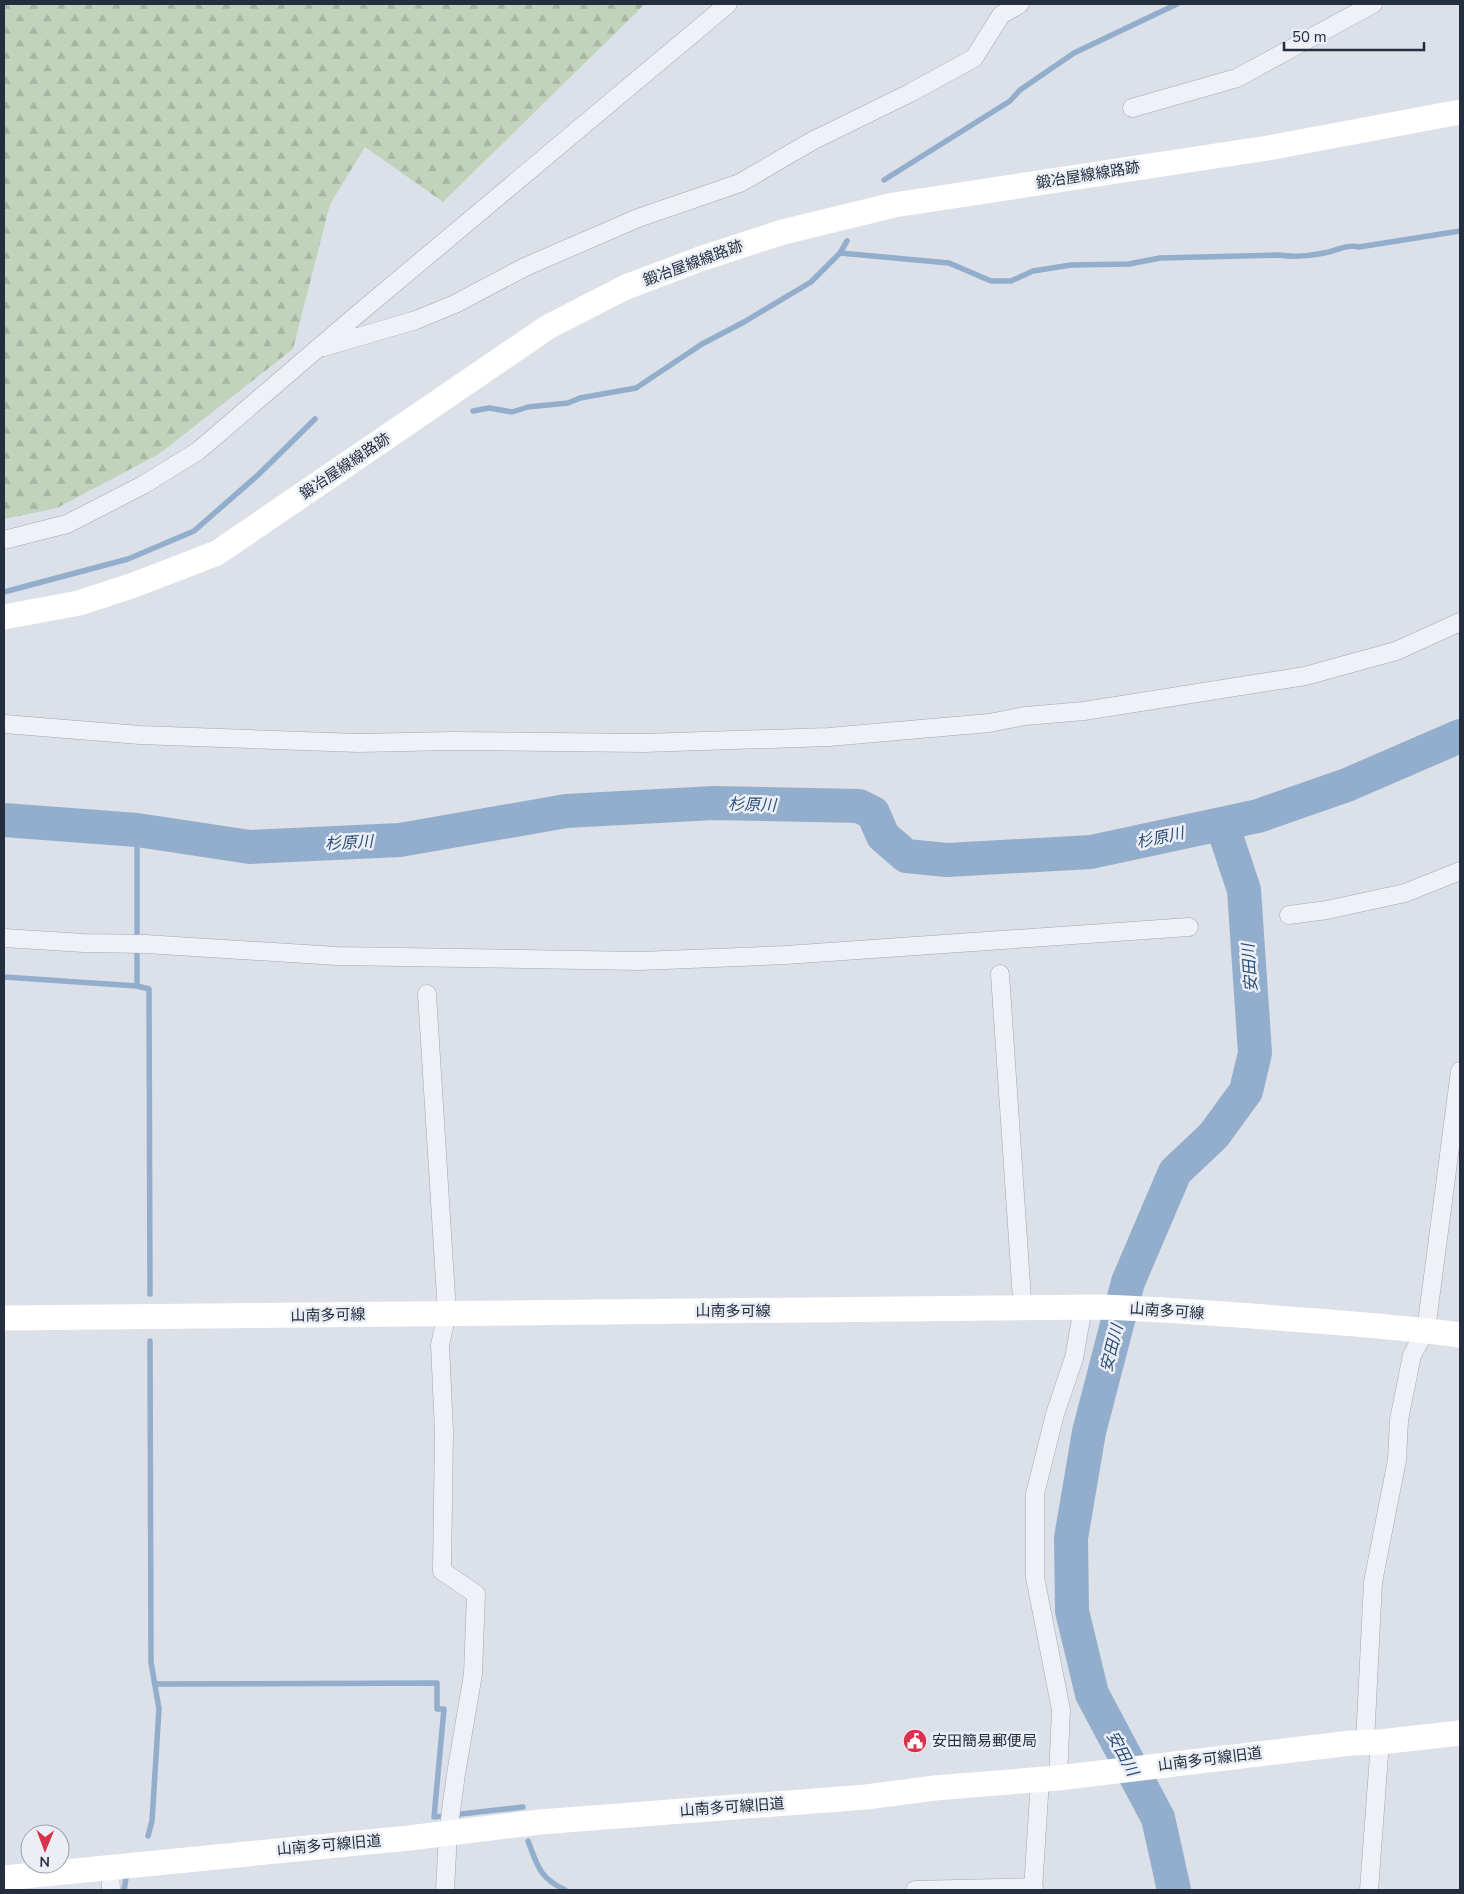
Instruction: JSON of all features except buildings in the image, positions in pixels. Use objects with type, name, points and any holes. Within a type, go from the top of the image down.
[{"type":"street","points":[[4,540],[67,524],[143,485],[198,451],[728,4]]},
{"type":"street","points":[[317,349],[416,320],[455,304],[525,267],[638,218],[740,183],[812,141],[910,93],[974,58],[1001,15],[1020,4]]},
{"type":"street","points":[[1132,108],[1237,78],[1374,4]]},
{"type":"street","name":"鍛冶屋線線路跡","points":[[4,617],[80,603],[134,585],[217,553],[548,327],[626,287],[700,260],[783,232],[894,205],[1268,148],[1460,112]]},
{"type":"street","points":[[4,724],[140,735],[358,743],[451,741],[643,743],[829,737],[988,723],[1025,716],[1084,711],[1305,676],[1396,651],[1460,622]]},
{"type":"street","points":[[1289,915],[1327,910],[1404,893],[1460,871]]},
{"type":"street","points":[[4,938],[84,943],[145,944],[337,956],[640,962],[786,955],[1189,927]]},
{"type":"street","points":[[1000,974],[1022,1300],[1017,1309]]},
{"type":"street","points":[[427,994],[447,1313],[440,1345],[444,1431],[442,1571],[476,1594],[473,1674],[448,1833],[445,1890]]},
{"type":"street","points":[[1369,1890],[1373,1582],[1398,1460],[1399,1420],[1412,1355],[1426,1330],[1460,1071]]},
{"type":"street","points":[[915,1890],[1033,1889],[1061,1710],[1035,1577],[1035,1494],[1055,1414],[1091,1308]]},
{"type":"street","name":"山南多可線","points":[[4,1318],[1146,1308],[1426,1330],[1460,1335]]},
{"type":"street","name":"山南多可線旧道","points":[[4,1878],[110,1879],[540,1822],[866,1797],[935,1788],[1049,1779],[1128,1768],[1460,1733]]},
{"type":"green space","points":[[4,4],[645,4],[443,202],[365,147],[330,204],[293,349],[159,454],[57,508],[4,519]]},
{"type":"waterway","points":[[884,180],[1010,101],[1020,90],[1074,53],[1177,4]]},
{"type":"waterway","points":[[840,253],[949,263],[991,281],[1011,281],[1033,271],[1071,265],[1129,264],[1160,258],[1319,254],[1345,247],[1359,247],[1460,231]]},
{"type":"waterway","points":[[473,411],[489,408],[512,412],[528,407],[568,403],[580,398],[636,388],[702,344],[744,322],[811,282],[840,253],[847,241]]},
{"type":"waterway","points":[[4,592],[128,559],[194,531],[258,475],[315,419]]},
{"type":"waterway","name":"杉原川","points":[[4,820],[137,830],[250,847],[400,840],[566,811],[714,803],[859,806],[873,813],[883,836],[906,856],[947,860],[1091,852],[1258,816],[1347,785],[1460,736]]},
{"type":"waterway","name":"安田川","points":[[1174,1890],[1158,1818],[1092,1694],[1072,1611],[1071,1538],[1089,1432],[1128,1282],[1175,1172],[1214,1135],[1246,1091],[1255,1053],[1244,890],[1222,824]]},
{"type":"waterway","points":[[137,830],[137,986],[149,989],[150,1294]]},
{"type":"waterway","points":[[4,977],[137,986]]},
{"type":"waterway","points":[[148,1836],[152,1821],[159,1709],[151,1662],[150,1341]]},
{"type":"waterway","points":[[155,1684],[437,1683],[437,1709],[444,1709],[434,1817],[523,1807]]},
{"type":"waterway","points":[[528,1841],[540,1870],[550,1881],[565,1890]]},
{"type":"waterway","points":[[124,1890],[126,1878]]},
{"type":"place","name":"安田簡易郵便局","points":[[915,1741]]}]
